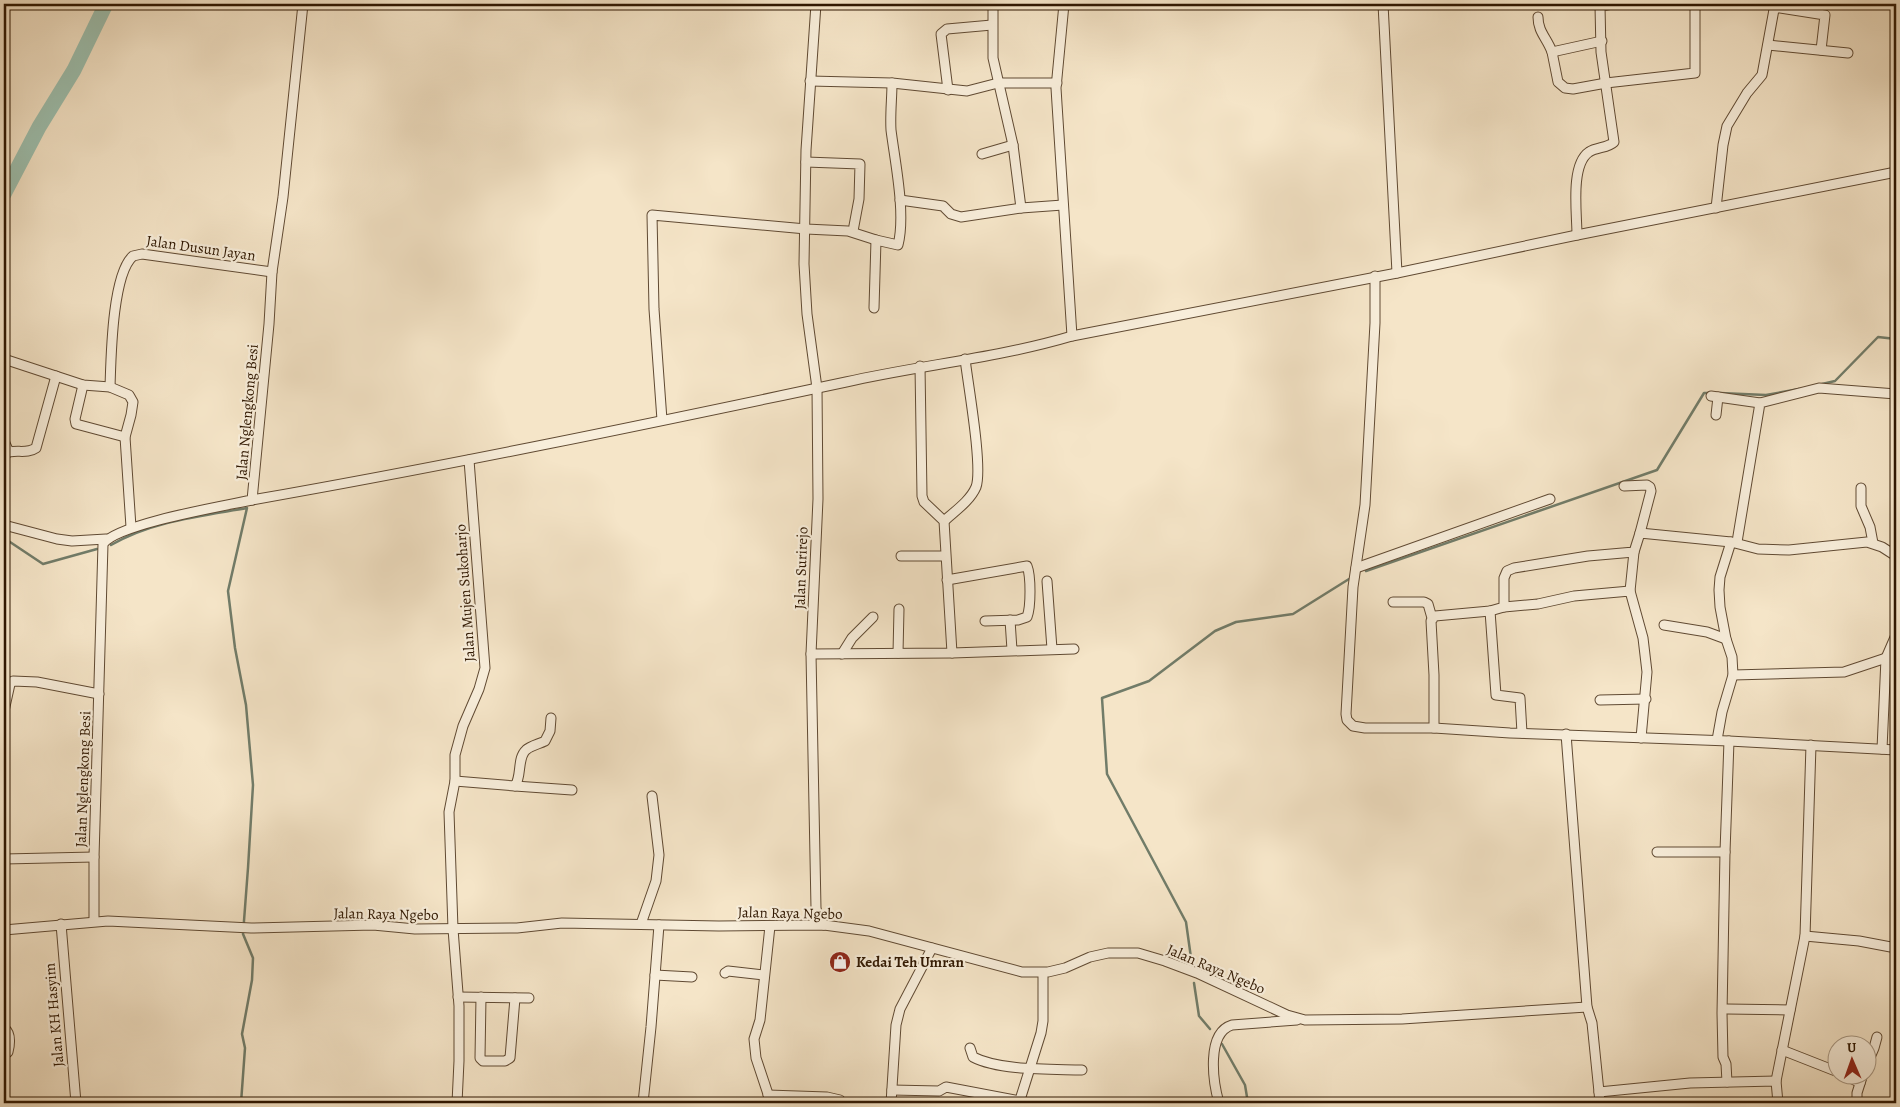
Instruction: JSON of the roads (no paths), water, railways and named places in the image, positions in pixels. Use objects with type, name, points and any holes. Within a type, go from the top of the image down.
[{"type":"street","name":"Jalan Nglengkong Besi","points":[[94,922],[102,550],[106,540],[131,527],[252,500],[269,324],[272,272],[283,197],[303,4]]},
{"type":"street","name":"Jalan Surirejo","points":[[816,4],[806,162],[804,264],[807,314],[817,388],[818,499],[811,654],[816,908],[818,917],[824,925]]},
{"type":"street","points":[[993,4],[993,58],[1014,145],[1021,208]]},
{"type":"street","points":[[1064,4],[1057,83],[1072,336]]},
{"type":"street","points":[[1383,4],[1397,273]]},
{"type":"street","points":[[1577,235],[1576,178],[1581,161],[1588,153],[1614,142],[1606,83],[1600,5],[1613,4]]},
{"type":"street","points":[[1538,17],[1540,33],[1548,42],[1552,52],[1558,82],[1561,86],[1573,89],[1606,83],[1695,73],[1694,4]]},
{"type":"street","points":[[1716,208],[1727,126],[1747,94],[1762,76],[1774,6],[1825,15],[1821,50]]},
{"type":"street","points":[[948,90],[941,34],[947,29],[992,25]]},
{"type":"street","points":[[1552,52],[1602,41]]},
{"type":"street","points":[[1768,45],[1848,53]]},
{"type":"street","points":[[810,81],[892,83],[967,91],[998,83],[1057,83]]},
{"type":"street","points":[[662,420],[654,309],[652,215],[806,229],[853,231],[876,240],[898,244],[900,200],[891,127],[892,83]]},
{"type":"street","points":[[982,154],[1014,145]]},
{"type":"street","points":[[806,162],[860,164],[860,199],[853,231]]},
{"type":"street","points":[[252,500],[398,474],[920,366],[964,360],[1040,345],[1072,336],[1397,273],[1577,235],[1896,172]]},
{"type":"street","points":[[900,200],[943,206],[951,214],[961,217],[1021,208],[1063,205]]},
{"type":"street","points":[[874,308],[876,240]]},
{"type":"street","name":"Jalan Dusun Jayan","points":[[110,387],[118,293],[127,265],[133,256],[142,254],[272,272]]},
{"type":"street","points":[[1376,276],[1365,505],[1353,587],[1347,720],[1353,726],[1365,728],[1434,728],[1522,734],[1729,740],[1896,750]]},
{"type":"street","points":[[4,359],[83,385],[110,387],[129,395],[133,402],[125,437],[131,527]]},
{"type":"street","points":[[944,521],[970,497],[977,484],[976,454],[964,360]]},
{"type":"street","points":[[920,366],[922,496],[924,502],[944,521],[952,653]]},
{"type":"street","points":[[4,441],[6,453],[31,451],[36,448],[56,376]]},
{"type":"street","points":[[83,385],[76,424],[125,437]]},
{"type":"street","points":[[1716,416],[1715,396],[1760,403],[1819,388],[1896,394]]},
{"type":"street","points":[[1717,740],[1722,712],[1733,675],[1732,657],[1726,639],[1720,607],[1720,577],[1734,542],[1760,403]]},
{"type":"street","name":"Jalan Mujen Sukoharjo","points":[[457,1103],[459,1060],[458,997],[452,929],[449,812],[455,781],[455,754],[463,726],[480,689],[485,668],[468,460]]},
{"type":"street","points":[[1624,486],[1647,485],[1651,491],[1634,552],[1630,591],[1642,638],[1647,672],[1641,738]]},
{"type":"street","points":[[1861,488],[1861,506],[1870,527],[1873,543]]},
{"type":"street","points":[[1356,568],[1550,499]]},
{"type":"street","points":[[4,526],[57,539],[72,541],[106,540]]},
{"type":"street","points":[[1640,533],[1734,542],[1758,549],[1789,550],[1867,542],[1882,546],[1896,556]]},
{"type":"street","points":[[1896,547],[1896,556]]},
{"type":"street","points":[[1504,607],[1504,578],[1507,571],[1514,568],[1588,556],[1634,552]]},
{"type":"street","points":[[901,556],[945,556]]},
{"type":"street","points":[[947,580],[1027,566],[1029,574],[1029,613],[1024,620],[985,621]]},
{"type":"street","points":[[1047,581],[1052,649]]},
{"type":"street","points":[[1432,618],[1442,614],[1490,611],[1504,607],[1538,604],[1574,596],[1630,591]]},
{"type":"street","points":[[1393,602],[1424,602],[1428,604],[1432,618],[1434,728]]},
{"type":"street","points":[[898,653],[900,609]]},
{"type":"street","points":[[1490,611],[1496,695],[1520,698],[1522,734]]},
{"type":"street","points":[[842,654],[852,638],[874,617]]},
{"type":"street","points":[[1010,620],[1012,650]]},
{"type":"street","points":[[1664,625],[1707,632],[1726,639]]},
{"type":"street","points":[[1882,749],[1886,658],[1896,635]]},
{"type":"street","points":[[811,654],[952,653],[1074,649]]},
{"type":"street","points":[[1733,675],[1844,672],[1886,658]]},
{"type":"street","points":[[4,711],[10,684],[13,681],[37,682],[99,694]]},
{"type":"street","points":[[1600,700],[1646,699]]},
{"type":"street","points":[[515,786],[518,782],[523,754],[528,748],[545,741],[550,731],[552,718]]},
{"type":"street","points":[[1566,734],[1587,1007],[1592,1023],[1600,1103]]},
{"type":"street","points":[[1727,1082],[1726,1064],[1723,1057],[1722,1013],[1729,740]]},
{"type":"street","points":[[1778,1103],[1776,1081],[1805,936],[1811,745]]},
{"type":"street","points":[[455,781],[572,790]]},
{"type":"street","points":[[641,924],[656,881],[659,856],[652,796]]},
{"type":"street","points":[[1657,852],[1725,852]]},
{"type":"street","points":[[4,859],[94,857]]},
{"type":"street","points":[[804,926],[816,908]]},
{"type":"street","name":"Jalan Raya Ngebo","points":[[4,930],[94,922],[251,928],[374,925],[415,929],[517,928],[562,923],[824,925],[869,931],[1022,972],[1043,973],[1065,968],[1090,957],[1108,953],[1138,953],[1165,960],[1198,973],[1287,1015],[1305,1020],[1402,1019],[1587,1007]]},
{"type":"street","name":"Jalan KH Hasyim","points":[[61,924],[76,1103]]},
{"type":"street","points":[[643,1103],[659,924]]},
{"type":"street","points":[[770,926],[760,1020],[754,1039],[756,1058],[770,1099],[826,1097],[840,1100],[841,1103]]},
{"type":"street","points":[[1805,936],[1860,941],[1896,948]]},
{"type":"street","points":[[891,1103],[896,1025],[900,1009],[932,948]]},
{"type":"street","points":[[725,973],[729,971],[764,974]]},
{"type":"street","points":[[892,1090],[939,1091],[946,1087],[1020,1102],[1036,1054],[1043,1020],[1043,973]]},
{"type":"street","points":[[655,975],[692,977]]},
{"type":"street","points":[[458,997],[529,998]]},
{"type":"street","points":[[481,998],[480,1059],[482,1061],[505,1061],[510,1058],[515,998]]},
{"type":"street","points":[[1727,1008],[1790,1010]]},
{"type":"street","points":[[1219,1103],[1214,1071],[1215,1042],[1224,1028],[1232,1025],[1305,1020]]},
{"type":"street","points":[[4,1028],[8,1033],[10,1046],[8,1052],[4,1055]]},
{"type":"street","points":[[970,1048],[973,1057],[981,1061],[1030,1069],[1082,1070]]},
{"type":"street","points":[[1782,1050],[1828,1068]]},
{"type":"street","points":[[1599,1092],[1690,1083],[1776,1081]]},
{"type":"street","points":[[1857,1103],[1856,1093],[1860,1084]]},
{"type":"waterway","points":[[4,194],[39,127],[74,70],[106,4]]},
{"type":"waterway","points":[[1822,384],[1835,381],[1878,337],[1896,339]]},
{"type":"waterway","points":[[1720,393],[1766,395],[1799,389]]},
{"type":"waterway","points":[[1366,571],[1657,470],[1704,393],[1710,393]]},
{"type":"waterway","points":[[111,545],[143,530],[177,520],[247,508],[228,591],[235,648],[246,705],[253,785],[243,934],[253,958],[252,980],[242,1034],[245,1048],[241,1103]]},
{"type":"waterway","points":[[4,538],[43,564],[97,549]]},
{"type":"waterway","points":[[1192,965],[1186,922],[1107,774],[1102,698],[1149,681],[1215,631],[1236,622],[1293,614],[1349,579]]},
{"type":"waterway","points":[[1194,983],[1199,1016],[1210,1029]]},
{"type":"waterway","points":[[1222,1044],[1245,1085],[1248,1103]]},
{"type":"place","name":"Kedai Teh Umran","points":[[840,962]]}]
